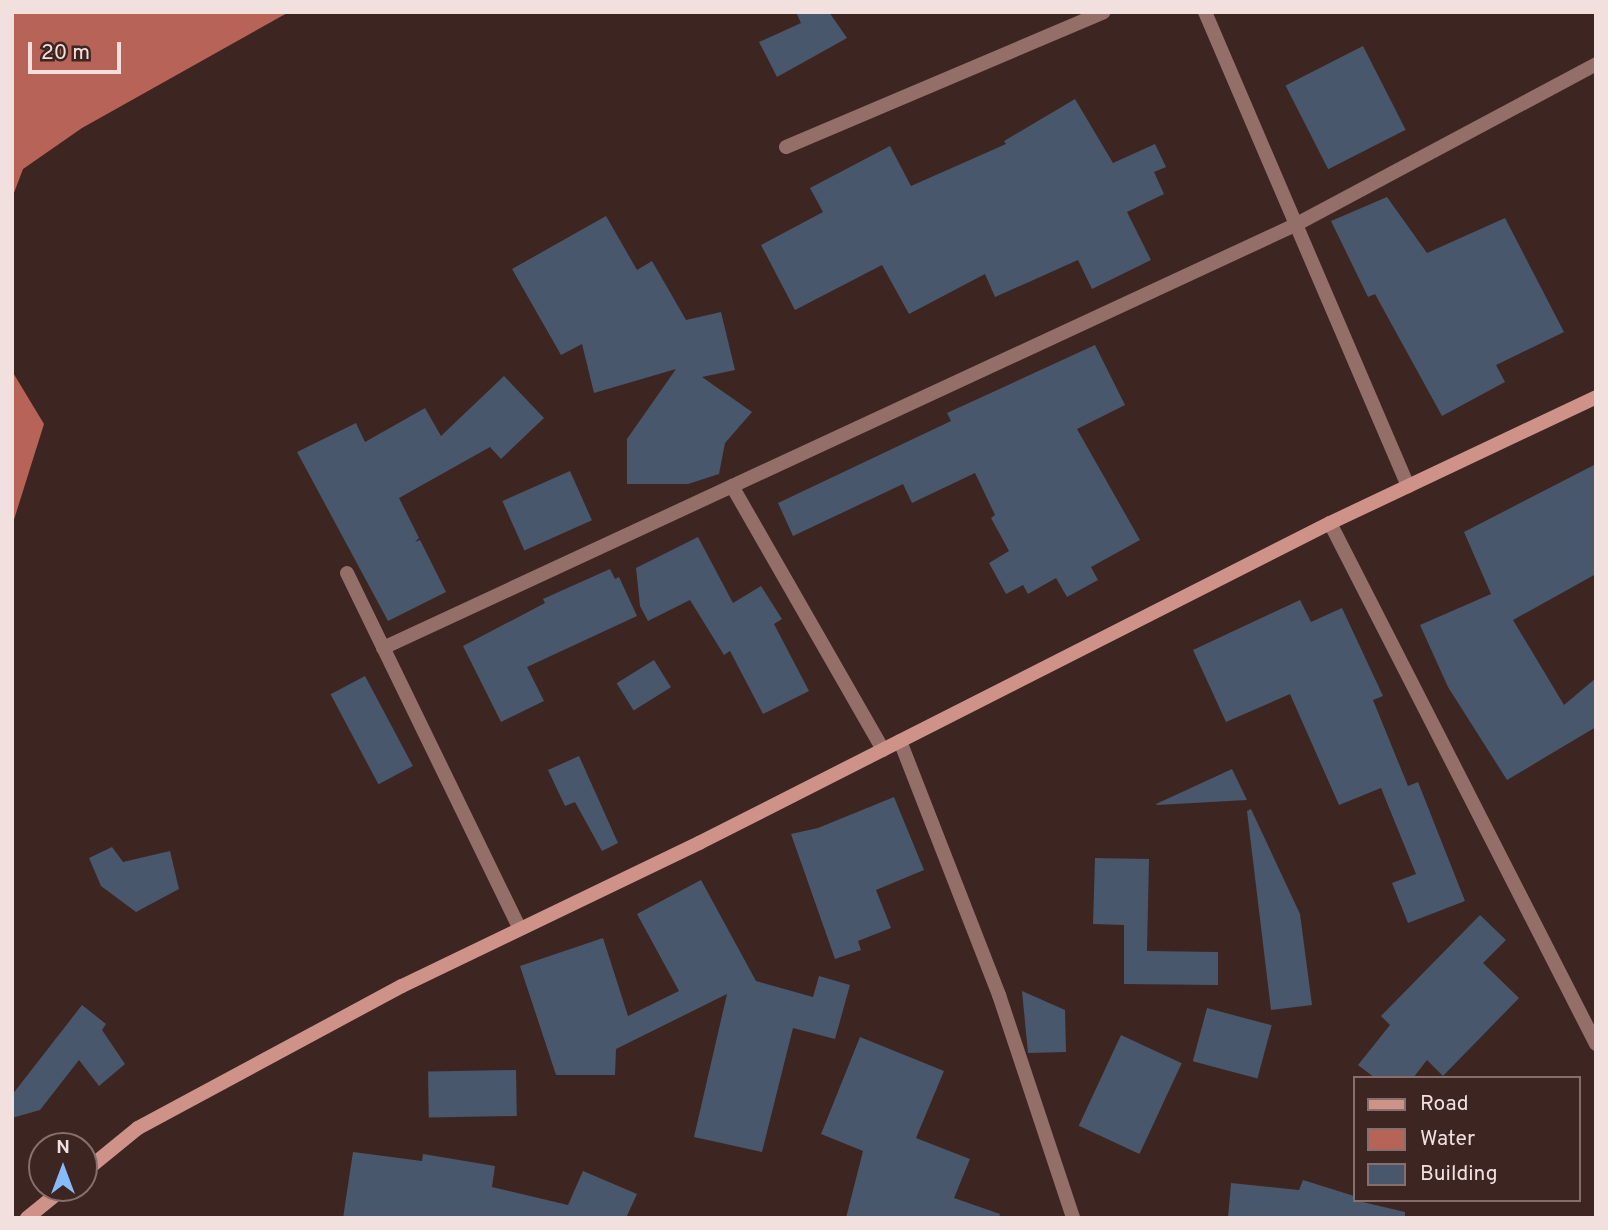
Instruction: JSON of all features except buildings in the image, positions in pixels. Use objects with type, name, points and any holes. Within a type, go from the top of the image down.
[{"type":"street","points":[[786,147],[1104,12]]},
{"type":"street","points":[[1205,12],[1408,486]]},
{"type":"street","points":[[383,648],[1295,225],[1596,64]]},
{"type":"street","points":[[98,1161],[138,1128],[197,1095],[519,928],[883,750],[1331,523],[1596,397]]},
{"type":"street","points":[[732,486],[883,750]]},
{"type":"street","points":[[1331,523],[1596,1044]]},
{"type":"street","points":[[347,573],[519,928]]},
{"type":"street","points":[[900,741],[999,995],[1073,1218]]},
{"type":"street","points":[[27,1218],[47,1202]]},
{"type":"water","points":[[12,12],[289,12],[82,128],[23,169],[12,198]]},
{"type":"water","points":[[12,371],[44,424],[12,526]]}]
